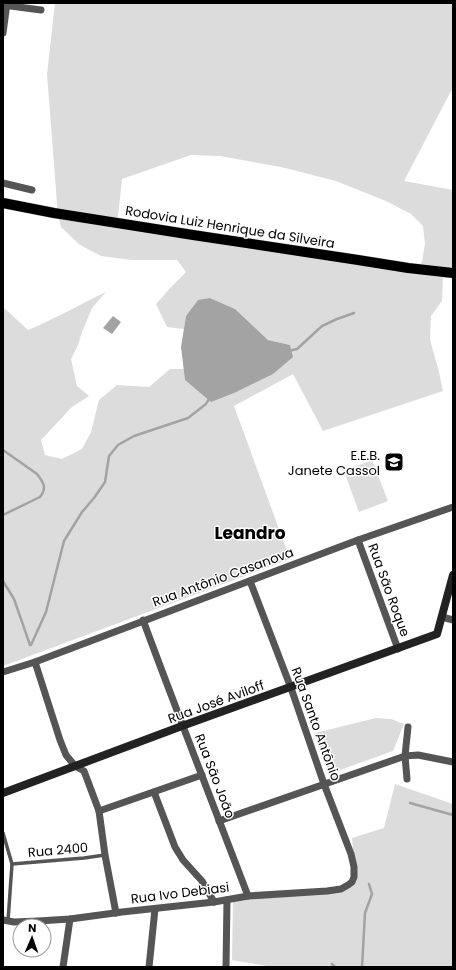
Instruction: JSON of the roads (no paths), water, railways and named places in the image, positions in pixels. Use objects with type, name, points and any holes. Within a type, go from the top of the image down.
[{"type":"main road","name":"Rodovia Luiz Henrique da Silveira","points":[[3,203],[193,236],[350,258],[408,268],[453,273]]},
{"type":"street","points":[[3,33],[6,5],[41,10]]},
{"type":"street","points":[[3,182],[32,190]]},
{"type":"street","name":"Rua Antônio Casanova","points":[[3,672],[34,662],[358,540],[453,507]]},
{"type":"street","name":"Rua São Roque","points":[[358,540],[398,648]]},
{"type":"street","points":[[453,575],[442,617],[453,620]]},
{"type":"street","name":"Rua Santo Antônio","points":[[250,581],[291,688],[324,784],[351,854],[354,867],[354,877]]},
{"type":"street","name":"Rua José Aviloff","points":[[3,793],[182,726],[438,634],[442,617]]},
{"type":"street","name":"Rua São João","points":[[143,620],[182,726],[248,896]]},
{"type":"street","points":[[34,662],[66,755],[75,766],[84,771],[99,810],[105,855],[116,913]]},
{"type":"street","points":[[407,779],[406,756],[408,728]]},
{"type":"street","points":[[219,821],[406,756],[418,755],[453,762]]},
{"type":"street","points":[[99,810],[202,775]]},
{"type":"street","points":[[154,792],[175,847],[183,860],[202,881],[214,902]]},
{"type":"street","name":"Rua Ivo Debiasi","points":[[5,921],[38,922],[214,902],[248,896],[327,891],[341,889],[352,882],[354,877]]},
{"type":"street","points":[[226,967],[227,900]]},
{"type":"street","points":[[149,967],[154,909]]},
{"type":"street","points":[[63,967],[70,919]]},
{"type":"lane","points":[[3,833],[12,864],[5,921]]},
{"type":"lane","name":"Rua 2400","points":[[12,864],[105,855]]},
{"type":"waterway","points":[[288,351],[297,349],[322,326],[354,313]]},
{"type":"waterway","points":[[31,645],[46,612],[64,541],[82,512],[105,482],[109,456],[118,445],[134,436],[188,418],[206,404],[210,397]]},
{"type":"waterway","points":[[3,450],[37,474],[44,486],[40,497],[3,515]]},
{"type":"waterway","points":[[3,581],[14,599],[30,645]]},
{"type":"waterway","points":[[410,803],[453,815]]},
{"type":"waterway","points":[[362,967],[365,913],[372,894],[369,884]]},
{"type":"waterway","points":[[332,964],[335,967]]},
{"type":"place","name":"E.E.B. Janete Cassol","points":[[394,462]]},
{"type":"district","name":"Leandro","points":[[250,533]]}]
